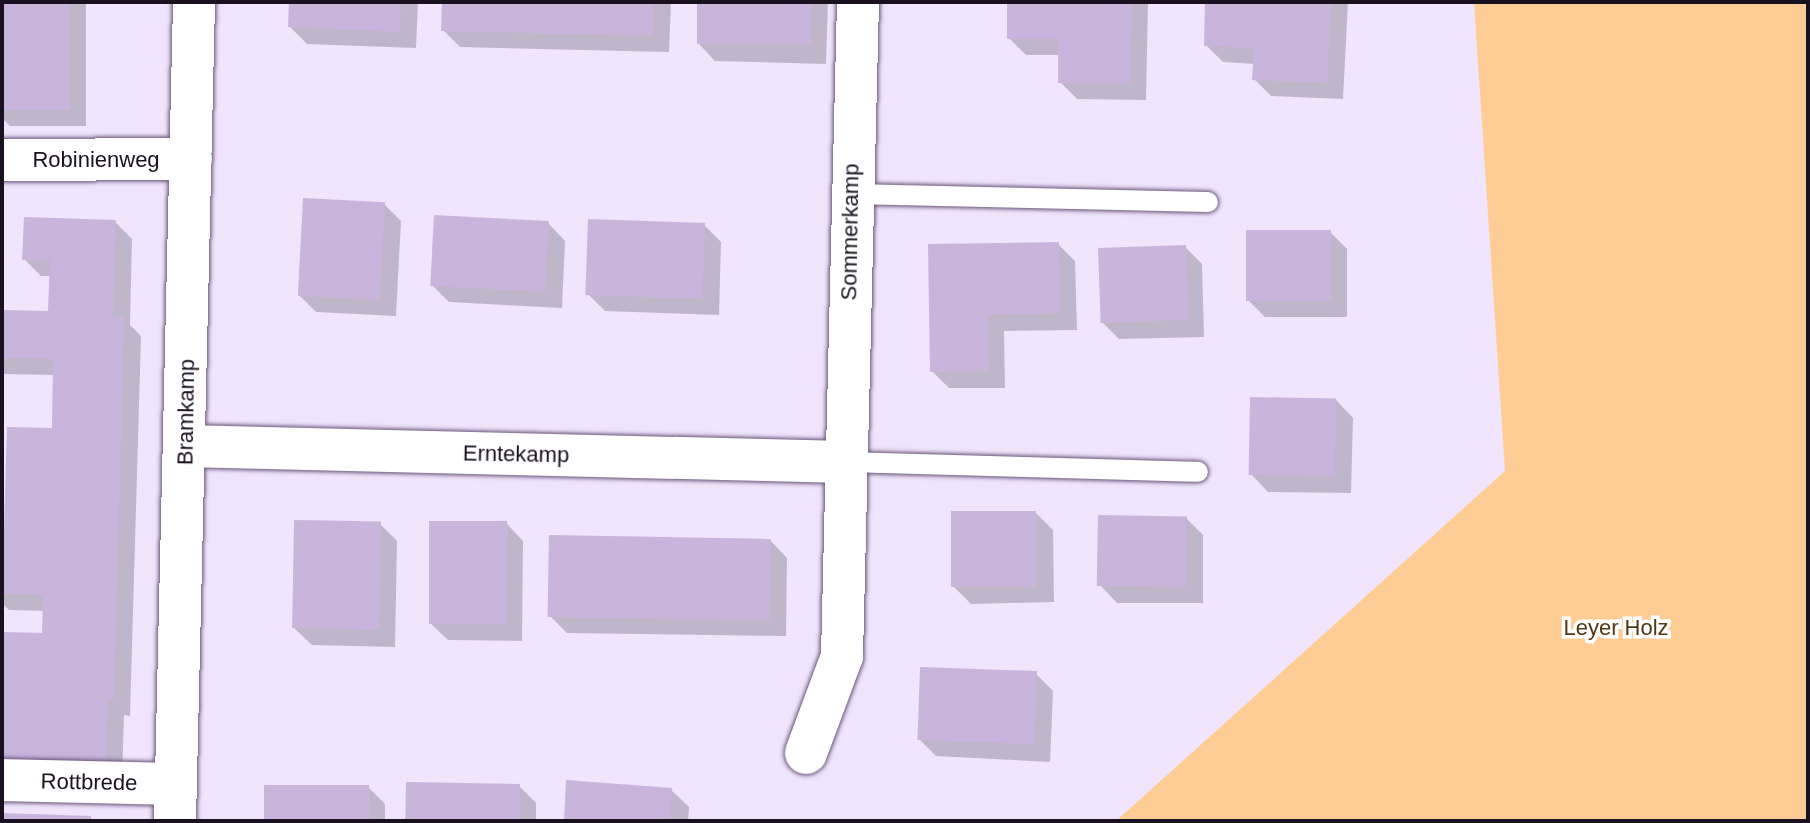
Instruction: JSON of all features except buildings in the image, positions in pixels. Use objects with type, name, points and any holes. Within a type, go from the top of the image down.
[{"type":"street","name":"Bramkamp","points":[[176,802],[194,2]]},
{"type":"street","name":"Sommerkamp","points":[[806,753],[842,656],[858,2]]},
{"type":"street","name":"Robinienweg","points":[[2,160],[191,159]]},
{"type":"street","name":"Erntekamp","points":[[185,446],[846,462]]},
{"type":"street","name":"Rottbrede","points":[[2,780],[176,802]]},
{"type":"lane","points":[[851,194],[1208,202]]},
{"type":"lane","points":[[846,462],[1198,472]]},
{"type":"green space","name":"Leyer Holz","points":[[1474,2],[1808,2],[1808,821],[1116,821],[1505,471]]}]
